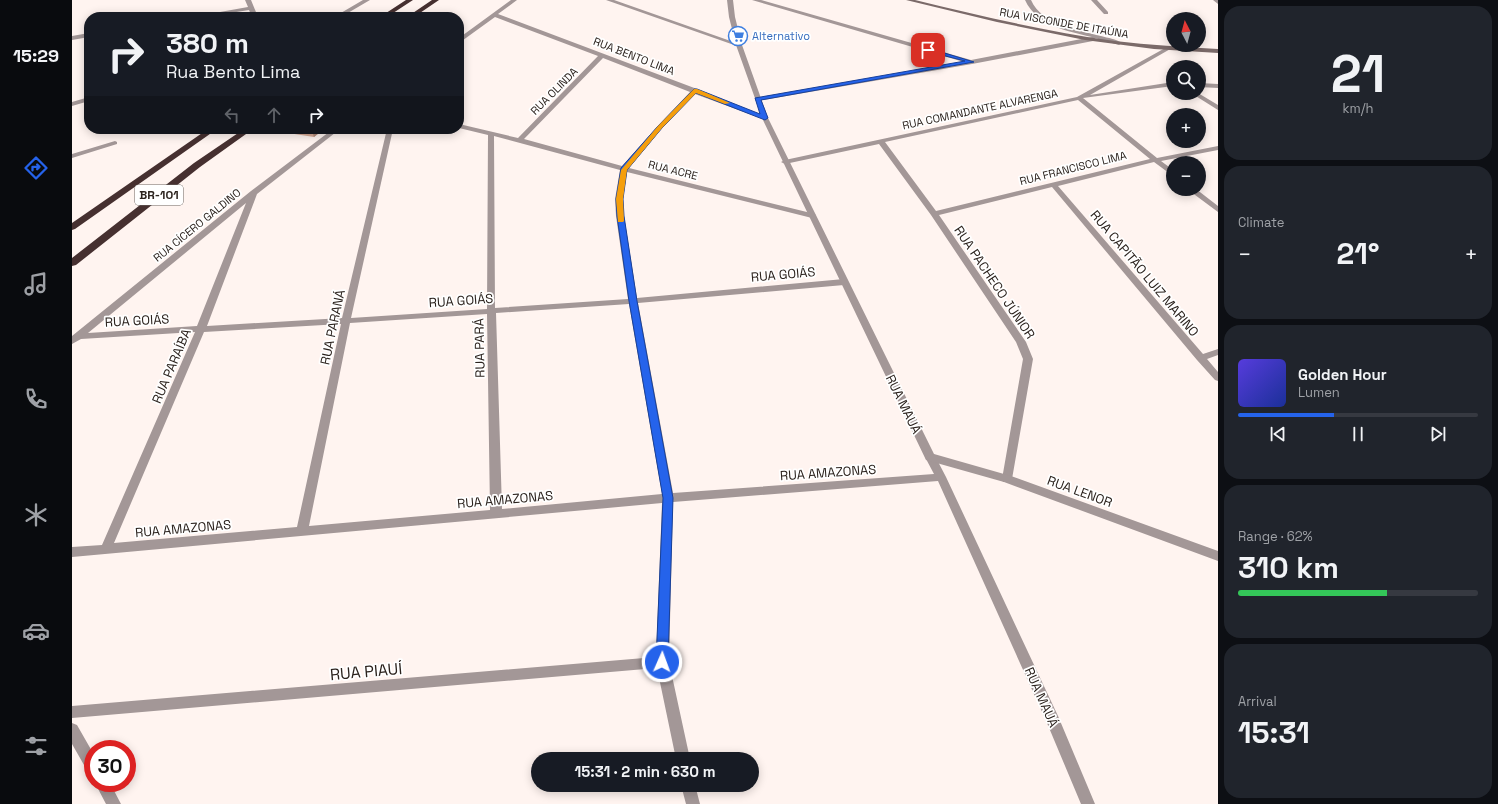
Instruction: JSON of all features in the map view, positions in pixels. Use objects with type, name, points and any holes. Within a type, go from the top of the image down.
[{"type":"highway","points":[[391,12],[410,0]]},
{"type":"highway","points":[[418,12],[436,0]]},
{"type":"highway","name":"BR-101","points":[[72,227],[206,134]]},
{"type":"highway","name":"BR-101","points":[[72,264],[197,165],[242,134]]},
{"type":"main road","name":"RUA VISCONDE DE ITAÚNA","points":[[909,0],[1003,23],[1119,43],[1166,48]]},
{"type":"main road","name":"RUA VISCONDE DE ITAÚNA","points":[[1206,50],[1218,50]]},
{"type":"street","points":[[248,0],[252,12]]},
{"type":"street","points":[[346,12],[367,0]]},
{"type":"street","points":[[464,37],[496,15],[514,0]]},
{"type":"street","points":[[609,0],[739,45]]},
{"type":"street","name":"RUA MAUÁ","points":[[730,0],[732,17],[739,45],[765,118],[785,162],[941,477],[1053,721],[1088,804]]},
{"type":"street","points":[[755,0],[972,62]]},
{"type":"street","points":[[1028,0],[1032,10],[1041,18],[1060,26],[1119,43]]},
{"type":"street","points":[[1094,0],[1106,13]]},
{"type":"street","points":[[226,12],[251,8]]},
{"type":"street","name":"RUA BENTO LIMA","points":[[496,15],[696,90],[765,118]]},
{"type":"street","points":[[72,38],[84,36]]},
{"type":"street","points":[[758,99],[972,62],[1093,39]]},
{"type":"street","name":"RUA COMANDANTE ALVARENGA","points":[[785,162],[1079,98],[1166,50]]},
{"type":"street","name":"RUA OLINDA","points":[[519,140],[603,55]]},
{"type":"street","points":[[1079,98],[1166,85]]},
{"type":"street","points":[[1206,85],[1218,86]]},
{"type":"street","points":[[681,752],[662,662],[668,498],[633,301],[620,216],[619,199],[624,170],[660,127],[696,90]]},
{"type":"street","points":[[1079,98],[1166,169]]},
{"type":"street","points":[[72,104],[84,100]]},
{"type":"street","points":[[1205,100],[1218,108]]},
{"type":"street","name":"RUA ACRE","points":[[464,127],[519,140],[624,170],[812,216]]},
{"type":"street","name":"RUA CÍCERO GALDINO","points":[[75,338],[254,192],[330,134]]},
{"type":"street","name":"RUA PARANÁ","points":[[302,531],[346,321],[389,134]]},
{"type":"street","name":"RUA PARÁ","points":[[491,134],[491,311],[496,514]]},
{"type":"street","name":"RUA PACHECO JÚNIOR","points":[[880,141],[934,214],[1021,342],[1028,359],[1007,479]]},
{"type":"street","points":[[72,156],[115,143]]},
{"type":"street","name":"RUA FRANCISCO LIMA","points":[[934,214],[1155,160],[1218,148]]},
{"type":"street","name":"RUA CAPITÃO LUIZ MARINO","points":[[1053,184],[1218,378]]},
{"type":"street","name":"RUA PARAÍBA","points":[[106,548],[201,329],[254,192]]},
{"type":"street","points":[[1200,196],[1218,210]]},
{"type":"street","name":"RUA GOIÁS","points":[[75,338],[633,301],[844,282]]},
{"type":"street","points":[[1200,358],[1218,352]]},
{"type":"street","name":"RUA LENOR","points":[[930,457],[1007,479],[1218,556]]},
{"type":"street","name":"RUA AMAZONAS","points":[[72,552],[668,498],[941,477]]},
{"type":"street","name":"RUA PIAUÍ","points":[[72,712],[662,662]]},
{"type":"street","points":[[72,730],[84,751]]},
{"type":"street","points":[[107,792],[114,804]]},
{"type":"street","points":[[689,792],[692,804]]},
{"type":"slow traffic","points":[[621,221],[619,199],[624,170],[660,127],[696,90],[727,103]]},
{"type":"place","name":"Alternativo","points":[[738,36]]},
{"type":"route","points":[[662,662],[668,498],[633,301],[620,216],[619,199],[624,170],[660,127],[696,90],[765,118],[758,99],[972,62],[928,50]]}]
